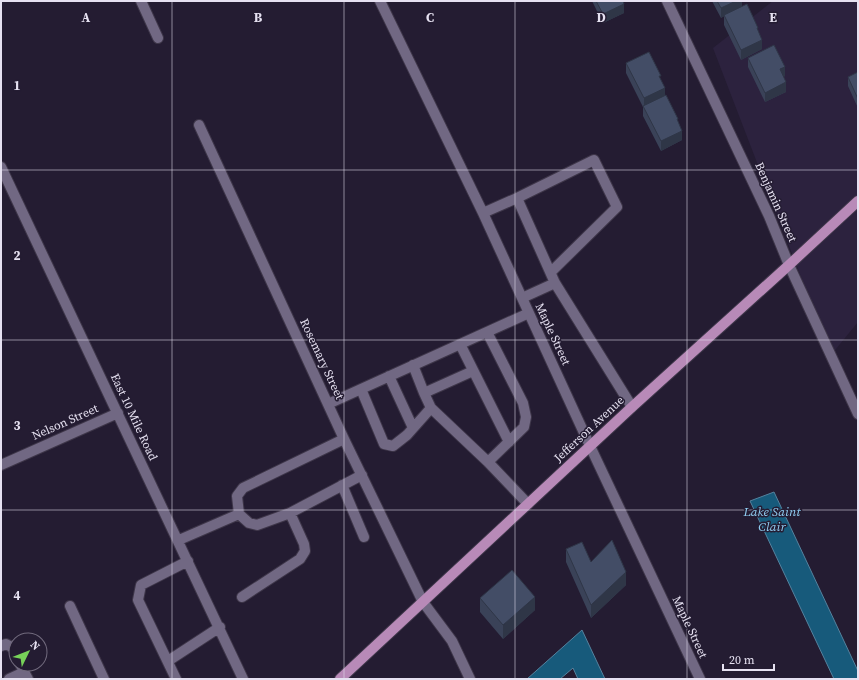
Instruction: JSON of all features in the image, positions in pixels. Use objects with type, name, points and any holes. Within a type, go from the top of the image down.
[{"type":"main road","name":"Jefferson Avenue","points":[[340,679],[632,407],[858,201]]},
{"type":"street","points":[[141,1],[158,38]]},
{"type":"street","name":"Maple Street","points":[[380,1],[483,213],[590,446],[700,679]]},
{"type":"street","name":"Benjamin Street","points":[[667,1],[770,216],[789,265],[858,414]]},
{"type":"street","name":"Rosemary Street","points":[[199,125],[344,439],[423,602],[452,641],[470,679]]},
{"type":"street","points":[[483,213],[594,160],[617,207],[551,272]]},
{"type":"street","name":"East 10 Mile Road","points":[[2,173],[179,540],[243,679]]},
{"type":"street","points":[[517,198],[555,283],[632,407]]},
{"type":"street","points":[[522,298],[555,283]]},
{"type":"street","points":[[328,404],[529,313]]},
{"type":"street","points":[[487,332],[523,403],[526,417],[524,427],[488,462]]},
{"type":"street","points":[[460,344],[508,442]]},
{"type":"street","points":[[413,365],[431,408],[488,462],[528,504]]},
{"type":"street","points":[[424,393],[473,370]]},
{"type":"street","points":[[389,376],[414,428]]},
{"type":"street","points":[[361,389],[384,444],[393,446],[407,435],[431,408]]},
{"type":"street","name":"Nelson Street","points":[[1,465],[118,413]]},
{"type":"street","points":[[344,439],[243,488],[237,496],[239,514],[249,523],[257,525],[290,513],[362,475]]},
{"type":"street","points":[[342,485],[364,537]]},
{"type":"street","points":[[242,596],[300,559],[305,551],[304,544],[290,513]]},
{"type":"street","points":[[179,540],[239,514]]},
{"type":"street","points":[[176,679],[138,600],[141,585],[188,561]]},
{"type":"street","points":[[70,606],[104,679]]},
{"type":"street","points":[[168,661],[220,627]]},
{"type":"street","points":[[9,679],[24,672]]},
{"type":"shaded area","points":[[773,1],[858,1],[858,322],[831,355],[713,48]]},
{"type":"water","name":"Lake Saint Clair","points":[[774,492],[858,671],[858,679],[834,679],[750,501]]},
{"type":"water","points":[[582,630],[605,679],[578,679],[573,668],[560,679],[527,679]]},
{"type":"building","points":[[596,1],[623,1],[624,4],[603,14]]},
{"type":"building","points":[[717,1],[736,1],[721,8]]},
{"type":"building","points":[[747,4],[762,40],[741,50],[724,15]]},
{"type":"building","points":[[774,45],[785,67],[780,69],[786,82],[765,93],[748,58]]},
{"type":"building","points":[[649,52],[661,76],[659,76],[665,88],[644,98],[626,63]]},
{"type":"building","points":[[858,72],[858,99],[848,77]]},
{"type":"building","points":[[666,95],[678,119],[682,131],[661,141],[643,106]]},
{"type":"building","points":[[612,540],[626,572],[591,605],[566,549],[582,542],[591,562]]},
{"type":"building","points":[[512,570],[535,597],[503,625],[480,598]]}]
